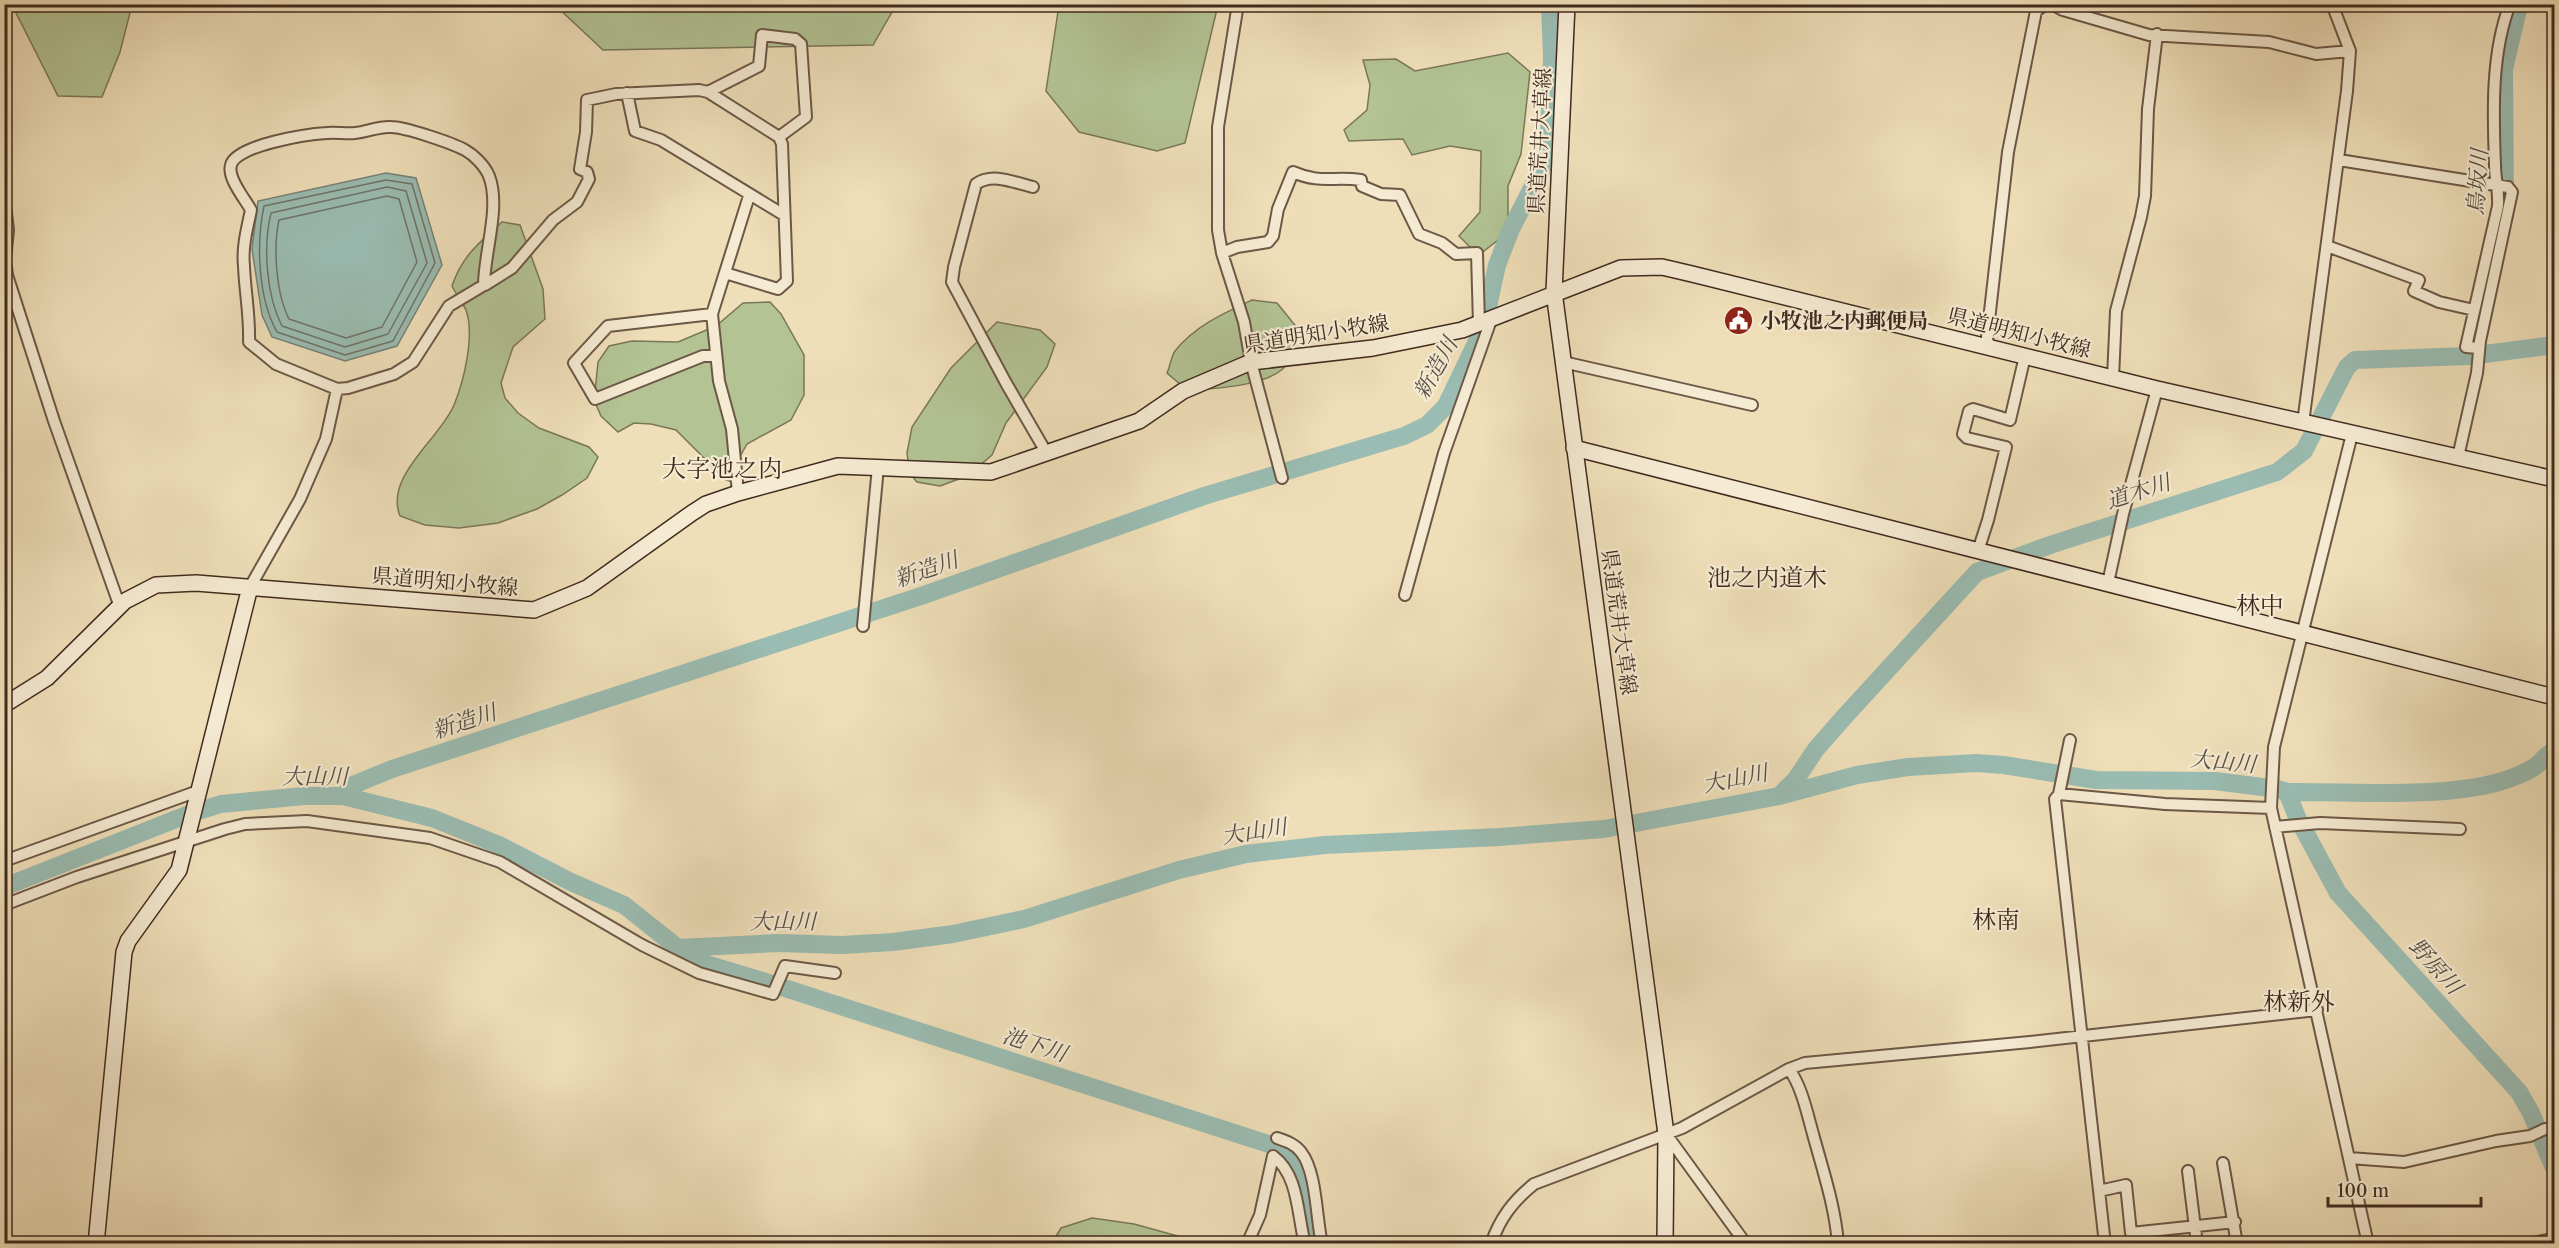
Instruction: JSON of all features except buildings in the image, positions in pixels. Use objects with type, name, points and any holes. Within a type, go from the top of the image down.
[{"type":"main road","name":"県道荒井大草線","points":[[1568,4],[1554,292],[1666,1134],[1665,1244]]},
{"type":"main road","name":"県道明知小牧線","points":[[4,705],[46,678],[125,601],[156,585],[195,583],[534,610],[587,588],[706,504],[738,493],[838,466],[991,472],[1139,420],[1182,391],[1251,362],[1373,348],[1462,330],[1554,292],[1621,268],[1662,267],[2157,389],[2554,479]]},
{"type":"main road","points":[[1574,448],[2554,697]]},
{"type":"main road","points":[[96,1244],[124,952],[128,941],[179,870],[250,587]]},
{"type":"street","points":[[1238,4],[1218,127],[1218,230],[1222,253],[1244,322],[1251,362],[1282,478]]},
{"type":"street","points":[[1989,347],[1987,338],[2014,114],[2036,11],[2046,4]]},
{"type":"street","points":[[2052,4],[2114,26],[2149,35],[2269,42],[2316,54],[2350,51]]},
{"type":"street","points":[[2313,425],[2327,246],[2339,160],[2350,51],[2332,4]]},
{"type":"street","points":[[2457,457],[2478,373],[2474,309],[2503,186],[2495,169],[2494,75],[2510,4]]},
{"type":"street","points":[[2113,378],[2116,311],[2145,196],[2148,109],[2157,34]]},
{"type":"street","points":[[708,92],[759,66],[762,35],[795,39],[801,44],[806,117],[778,137]]},
{"type":"street","points":[[484,285],[493,214],[491,183],[489,175],[480,162],[465,150],[390,126],[355,133],[326,133],[261,145],[239,153],[230,167],[231,175],[251,210],[244,244],[249,342],[276,364],[337,389],[348,388],[394,374],[413,362],[449,306],[484,285],[512,268],[553,220],[577,202],[589,179],[587,172],[580,169],[586,132],[587,100],[627,93],[699,90],[708,92],[778,137],[782,144],[787,282],[778,289],[725,273]]},
{"type":"street","points":[[627,93],[635,131],[660,140],[749,196],[784,215]]},
{"type":"street","points":[[2339,160],[2503,186],[2512,192],[2476,350]]},
{"type":"street","points":[[1222,253],[1237,247],[1268,242],[1273,236],[1278,208],[1293,172],[1319,181],[1344,178],[1361,180],[1362,186],[1369,190],[1400,195],[1419,234],[1442,243],[1456,254],[1478,253],[1485,322],[1444,453],[1405,595]]},
{"type":"street","points":[[1033,187],[992,177],[976,183],[952,282],[1046,452]]},
{"type":"street","points":[[4,196],[8,230],[5,260],[7,275],[54,421],[120,607]]},
{"type":"street","points":[[738,493],[732,429],[724,404],[712,314],[749,196]]},
{"type":"street","points":[[2327,246],[2419,280],[2414,291],[2439,302],[2474,309]]},
{"type":"street","points":[[712,314],[608,326],[574,363],[595,399],[703,356],[716,356]]},
{"type":"street","points":[[1984,553],[1988,520],[2006,447],[1966,438],[1964,434],[1969,411],[1973,409],[2010,420],[2025,356]]},
{"type":"street","points":[[1563,362],[1752,405]]},
{"type":"street","points":[[250,587],[300,499],[326,439],[337,389]]},
{"type":"street","points":[[2108,583],[2123,514],[2157,389]]},
{"type":"street","points":[[2352,434],[2274,747],[2271,808],[2368,1244]]},
{"type":"street","points":[[863,626],[878,467]]},
{"type":"street","points":[[2070,740],[2059,791],[2055,799],[2105,1244]]},
{"type":"street","points":[[4,861],[198,791]]},
{"type":"street","points":[[2059,791],[2126,801],[2271,808]]},
{"type":"street","points":[[4,904],[187,841],[245,824],[307,821],[430,838],[500,862],[642,945],[699,973],[772,994],[785,966],[835,972]]},
{"type":"street","points":[[2275,827],[2310,825],[2460,829]]},
{"type":"street","points":[[1491,1244],[1499,1221],[1515,1199],[1534,1184],[1666,1134],[1699,1119],[1789,1069],[1805,1063],[2317,1010]]},
{"type":"street","points":[[1789,1069],[1805,1106],[1835,1214],[1838,1244]]},
{"type":"street","points":[[2349,1158],[2404,1162],[2496,1141],[2530,1136],[2545,1129]]},
{"type":"street","points":[[1666,1134],[1746,1244]]},
{"type":"street","points":[[1277,1138],[1294,1146],[1304,1157],[1311,1181],[1322,1244]]},
{"type":"street","points":[[1247,1244],[1260,1215],[1273,1156],[1284,1164],[1291,1177],[1305,1244]]},
{"type":"street","points":[[2223,1163],[2237,1244]]},
{"type":"street","points":[[2188,1171],[2197,1244]]},
{"type":"street","points":[[2099,1191],[2126,1185],[2131,1233],[2235,1222]]},
{"type":"street","points":[[2528,1244],[2547,1239],[2552,1244]]},
{"type":"green space","points":[[12,5],[132,5],[120,52],[102,97],[58,96]]},
{"type":"green space","points":[[555,5],[896,5],[873,45],[603,50]]},
{"type":"green space","points":[[1059,5],[1218,5],[1185,143],[1157,151],[1079,132],[1046,91]]},
{"type":"green space","points":[[1508,53],[1530,72],[1521,154],[1508,186],[1508,221],[1498,240],[1484,251],[1472,249],[1459,236],[1480,212],[1481,151],[1450,146],[1412,155],[1403,139],[1349,141],[1344,130],[1367,110],[1370,85],[1363,60],[1396,59],[1415,71]]},
{"type":"green space","points":[[502,222],[520,225],[543,289],[545,319],[513,347],[501,383],[505,398],[518,413],[539,428],[589,447],[598,457],[587,478],[537,509],[498,523],[459,528],[425,525],[400,516],[397,501],[400,487],[406,472],[447,418],[461,384],[469,345],[469,332],[466,310],[452,286],[456,275],[466,258]]},
{"type":"green space","points":[[1252,300],[1277,303],[1298,329],[1291,357],[1282,370],[1243,385],[1188,391],[1167,373],[1175,351],[1192,334],[1221,315]]},
{"type":"green space","points":[[770,302],[781,314],[804,355],[804,395],[791,420],[747,444],[737,462],[733,482],[726,480],[676,430],[651,424],[634,423],[618,432],[601,416],[591,393],[595,392],[598,362],[609,346],[632,341],[678,342],[716,326],[743,303]]},
{"type":"green space","points":[[997,322],[1040,330],[1055,344],[1047,367],[1006,423],[992,455],[967,476],[940,486],[917,482],[910,474],[907,453],[912,427],[951,368]]},
{"type":"green space","points":[[1092,1218],[1134,1224],[1203,1243],[1052,1243],[1061,1228]]},
{"type":"water","points":[[386,173],[416,178],[442,265],[397,346],[345,361],[272,337],[262,315],[252,249],[258,201]]},
{"type":"waterway","name":"新造川","points":[[1487,311],[1497,265],[1511,229],[1548,157],[1552,57],[1550,4]]},
{"type":"waterway","name":"鳥坂川","points":[[2497,228],[2505,199],[2504,69],[2518,10]]},
{"type":"waterway","name":"新造川","points":[[343,796],[353,785],[392,769],[921,596],[1204,496],[1404,436],[1427,425],[1446,406],[1480,335]]},
{"type":"waterway","name":"道木川","points":[[1780,795],[1796,779],[1816,749],[1845,716],[1977,572],[2050,545],[2277,472],[2304,451],[2347,367],[2355,360],[2469,356],[2554,345]]},
{"type":"waterway","name":"大山川","points":[[678,948],[779,943],[842,945],[893,942],[953,934],[1024,919],[1179,870],[1246,854],[1325,845],[1499,837],[1604,829],[1779,796],[1857,775],[1908,767],[1976,763],[2004,765],[2096,780],[2215,781],[2287,792],[2394,793],[2449,791],[2503,781],[2533,768],[2554,751]]},
{"type":"waterway","name":"野原川","points":[[2287,792],[2297,817],[2338,893],[2519,1092],[2531,1113],[2554,1168]]},
{"type":"waterway","name":"大山川","points":[[4,887],[189,814],[221,804],[304,796],[343,796],[432,818],[499,845],[571,882],[624,905],[678,948],[703,963],[1284,1149],[1292,1158],[1301,1180],[1308,1232],[1312,1244]]},
{"type":"place","name":"小牧池之内郵便局","points":[[1739,321]]},
{"type":"district","name":"大字池之内","points":[[722,469]]},
{"type":"district","name":"池之内道木","points":[[1767,578]]},
{"type":"district","name":"林中","points":[[2260,606]]},
{"type":"district","name":"林南","points":[[1996,920]]},
{"type":"district","name":"林新外","points":[[2299,1002]]},
{"type":"water label","name":"池下川","points":[[1035,1044]]}]
